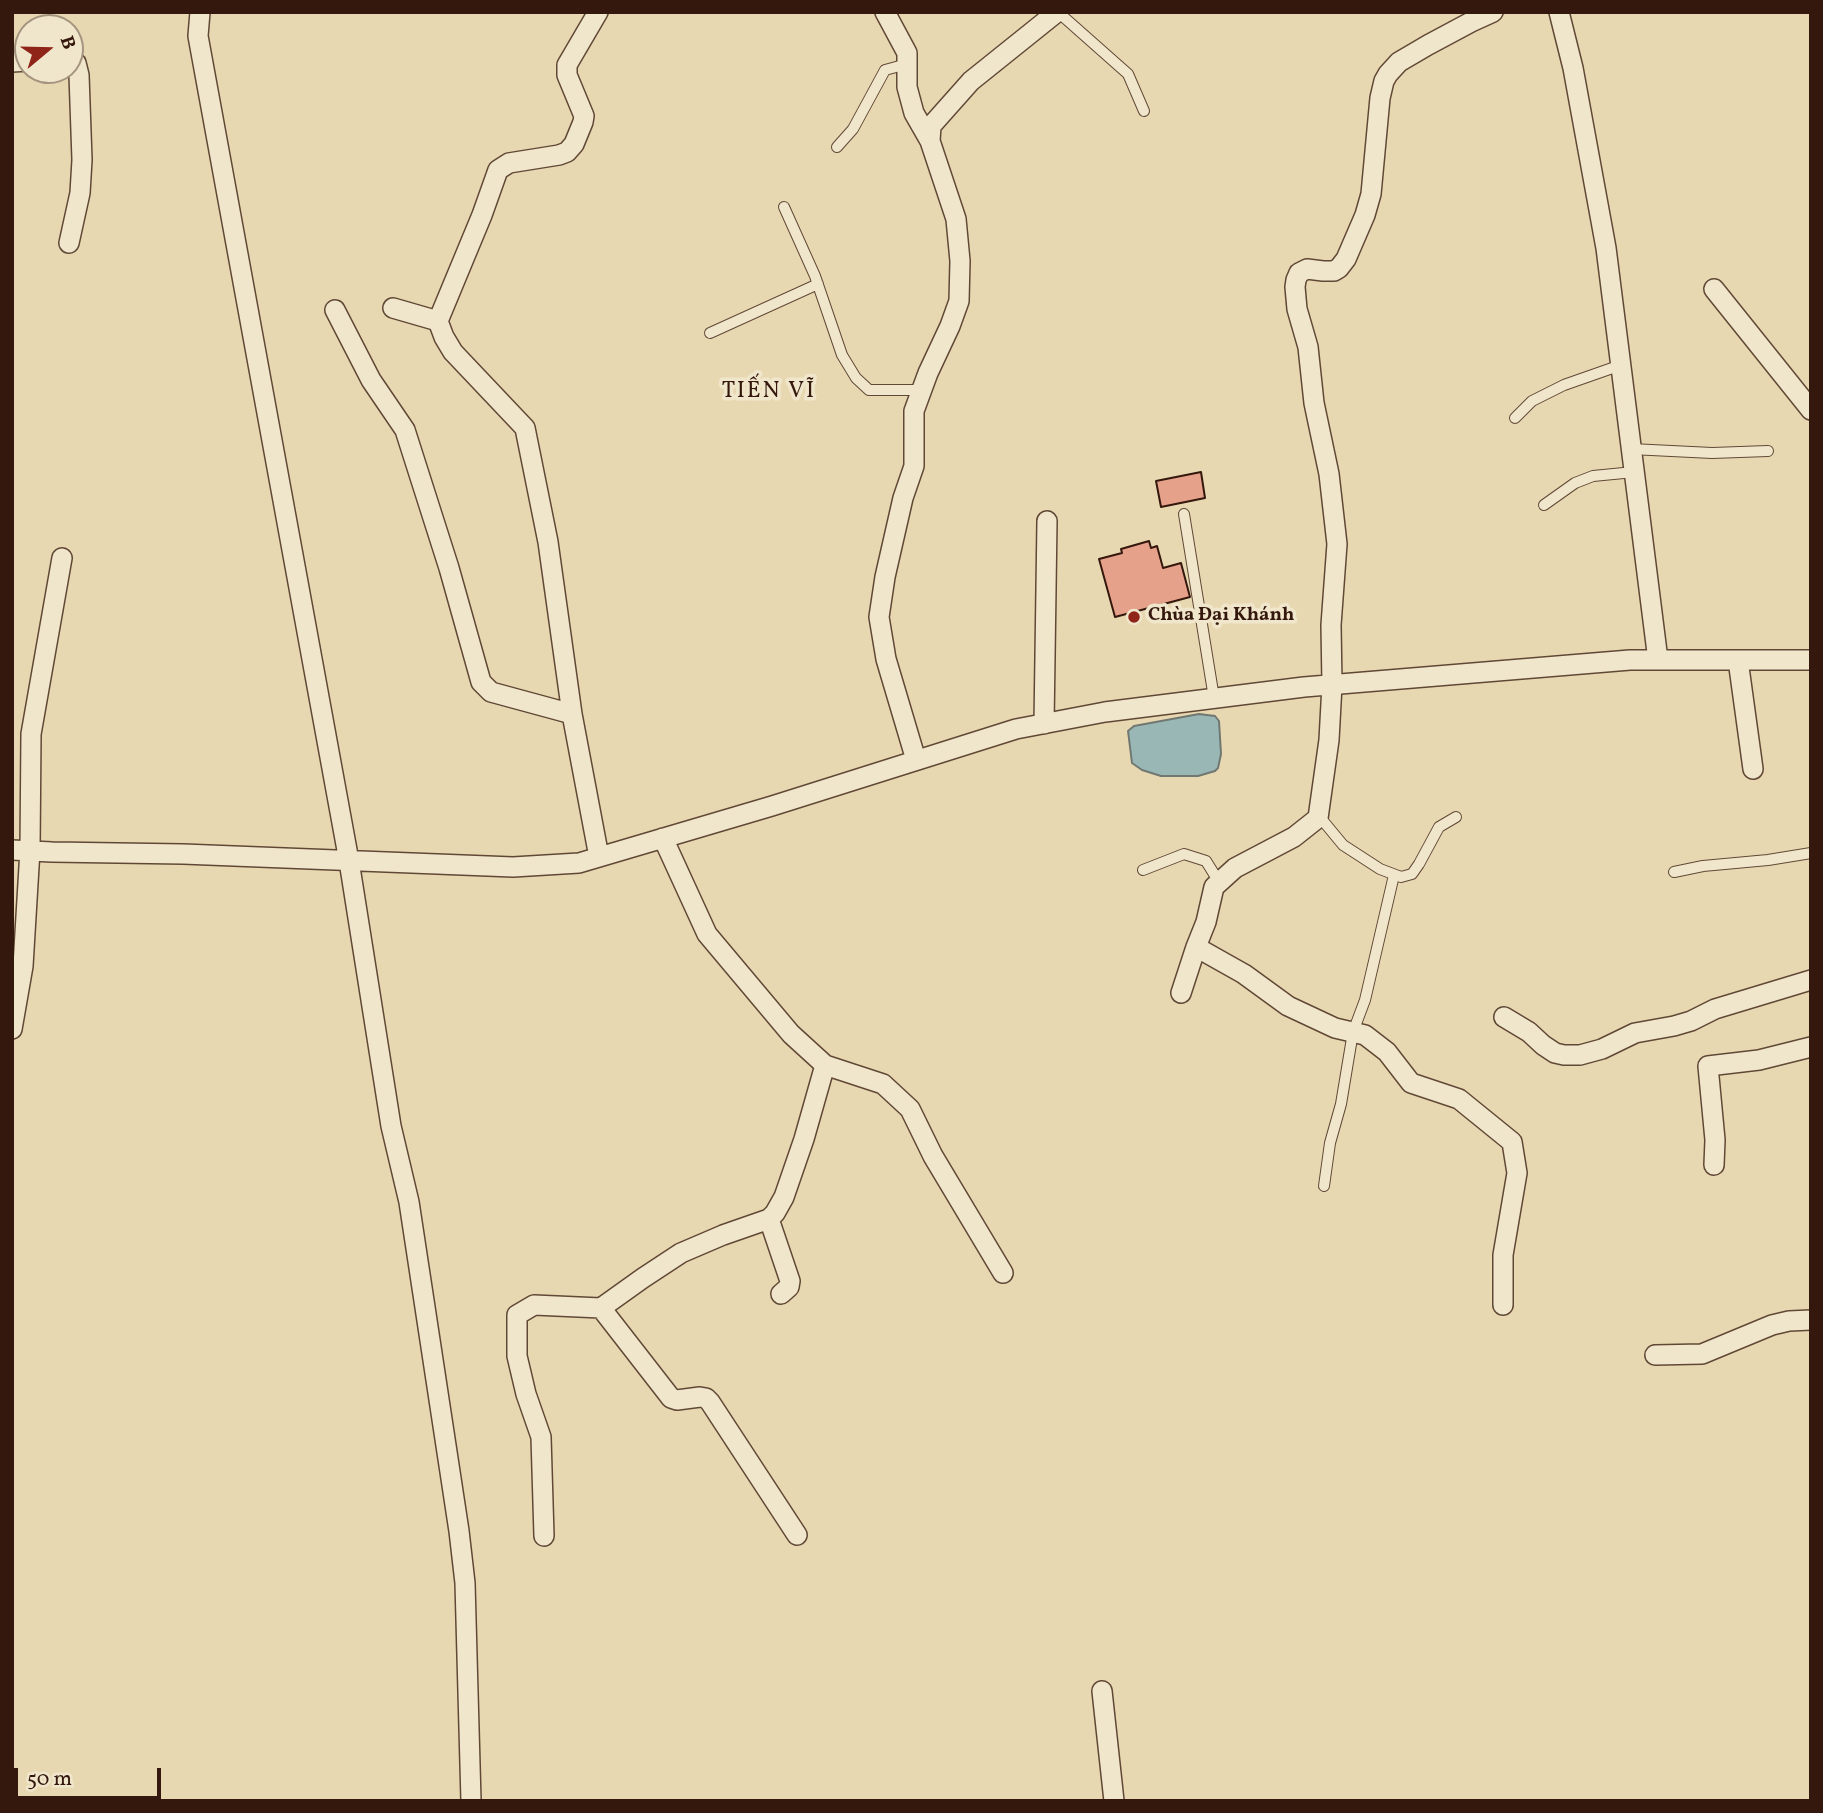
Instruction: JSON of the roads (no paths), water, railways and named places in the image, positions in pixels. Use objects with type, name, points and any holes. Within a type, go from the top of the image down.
[{"type":"street","points":[[200,12],[198,36],[349,861],[391,1126],[409,1202],[459,1531],[465,1583],[471,1801]]},
{"type":"street","points":[[598,12],[567,65],[569,79],[584,116],[575,144],[568,152],[509,163],[498,170],[438,321],[453,352],[525,428],[548,542],[572,714],[599,857]]},
{"type":"street","points":[[886,12],[907,53],[907,87],[914,113],[930,141],[956,219],[960,261],[959,301],[914,411],[915,466],[903,498],[879,617],[886,659],[916,760]]},
{"type":"street","points":[[930,141],[931,125],[971,81],[1058,12]]},
{"type":"street","points":[[1181,993],[1206,922],[1214,887],[1235,868],[1294,838],[1319,816],[1329,740],[1331,625],[1337,544],[1329,474],[1314,403],[1308,347],[1297,309],[1295,284],[1301,271],[1334,271],[1346,259],[1371,194],[1380,98],[1388,74],[1399,62],[1428,44],[1493,12]]},
{"type":"street","points":[[1559,12],[1573,68],[1606,247],[1658,660]]},
{"type":"street","points":[[69,243],[76,213],[82,160],[79,84]]},
{"type":"street","points":[[1714,289],[1811,410]]},
{"type":"street","points":[[393,308],[438,321]]},
{"type":"street","points":[[335,310],[371,380],[405,430],[449,568],[481,681],[491,692],[572,714]]},
{"type":"street","points":[[1044,724],[1047,521]]},
{"type":"street","points":[[12,1029],[23,966],[21,850],[31,734],[62,558]]},
{"type":"street","points":[[21,850],[513,867],[579,863],[1016,729],[1105,712],[1304,687],[1630,660],[1811,660]]},
{"type":"street","points":[[1738,660],[1753,769]]},
{"type":"street","points":[[663,838],[707,934],[791,1034],[825,1065],[883,1084],[909,1109],[933,1156],[1003,1273]]},
{"type":"street","points":[[1196,947],[1244,974],[1288,1006],[1335,1028],[1365,1035],[1387,1052],[1411,1083],[1459,1099],[1512,1142],[1517,1173],[1503,1255],[1503,1305]]},
{"type":"street","points":[[1504,1017],[1556,1053],[1580,1055],[1602,1049],[1635,1033],[1674,1026],[1710,1011],[1811,980]]},
{"type":"street","points":[[1714,1165],[1715,1140],[1708,1066],[1759,1060],[1811,1047]]},
{"type":"street","points":[[544,1536],[541,1437],[526,1394],[517,1356],[517,1315],[534,1306],[601,1308],[681,1253],[769,1219],[783,1197],[804,1139],[825,1065]]},
{"type":"street","points":[[769,1219],[790,1281],[789,1287],[781,1294]]},
{"type":"street","points":[[601,1308],[671,1398],[677,1400],[700,1397],[710,1402],[797,1535]]},
{"type":"street","points":[[1655,1354],[1702,1354],[1772,1325],[1811,1320]]},
{"type":"street","points":[[1102,1691],[1115,1801]]},
{"type":"lane","points":[[1058,12],[1128,74],[1144,111]]},
{"type":"lane","points":[[837,147],[853,129],[885,70],[907,64]]},
{"type":"lane","points":[[784,207],[817,284],[842,355],[856,379],[869,390],[921,390]]},
{"type":"lane","points":[[710,333],[817,284]]},
{"type":"lane","points":[[1515,418],[1532,401],[1564,385],[1621,365]]},
{"type":"lane","points":[[1631,449],[1712,453],[1768,451]]},
{"type":"lane","points":[[1544,505],[1575,483],[1594,476],[1634,472]]},
{"type":"lane","points":[[1184,514],[1214,698]]},
{"type":"lane","points":[[1319,816],[1343,845],[1380,869],[1401,877],[1412,874],[1439,827],[1455,817]]},
{"type":"lane","points":[[1674,872],[1811,853]]},
{"type":"lane","points":[[1143,870],[1184,854],[1206,861],[1219,882]]},
{"type":"lane","points":[[1324,1186],[1353,1032],[1365,1000],[1394,875]]},
{"type":"water","points":[[1199,714],[1215,716],[1219,721],[1221,754],[1215,771],[1198,776],[1161,776],[1142,770],[1132,763],[1128,731],[1134,726]]},
{"type":"place","name":"Chùa Đại Khánh","points":[[1134,617]]},
{"type":"district","name":"TIẾN VĨ","points":[[769,393]]}]
